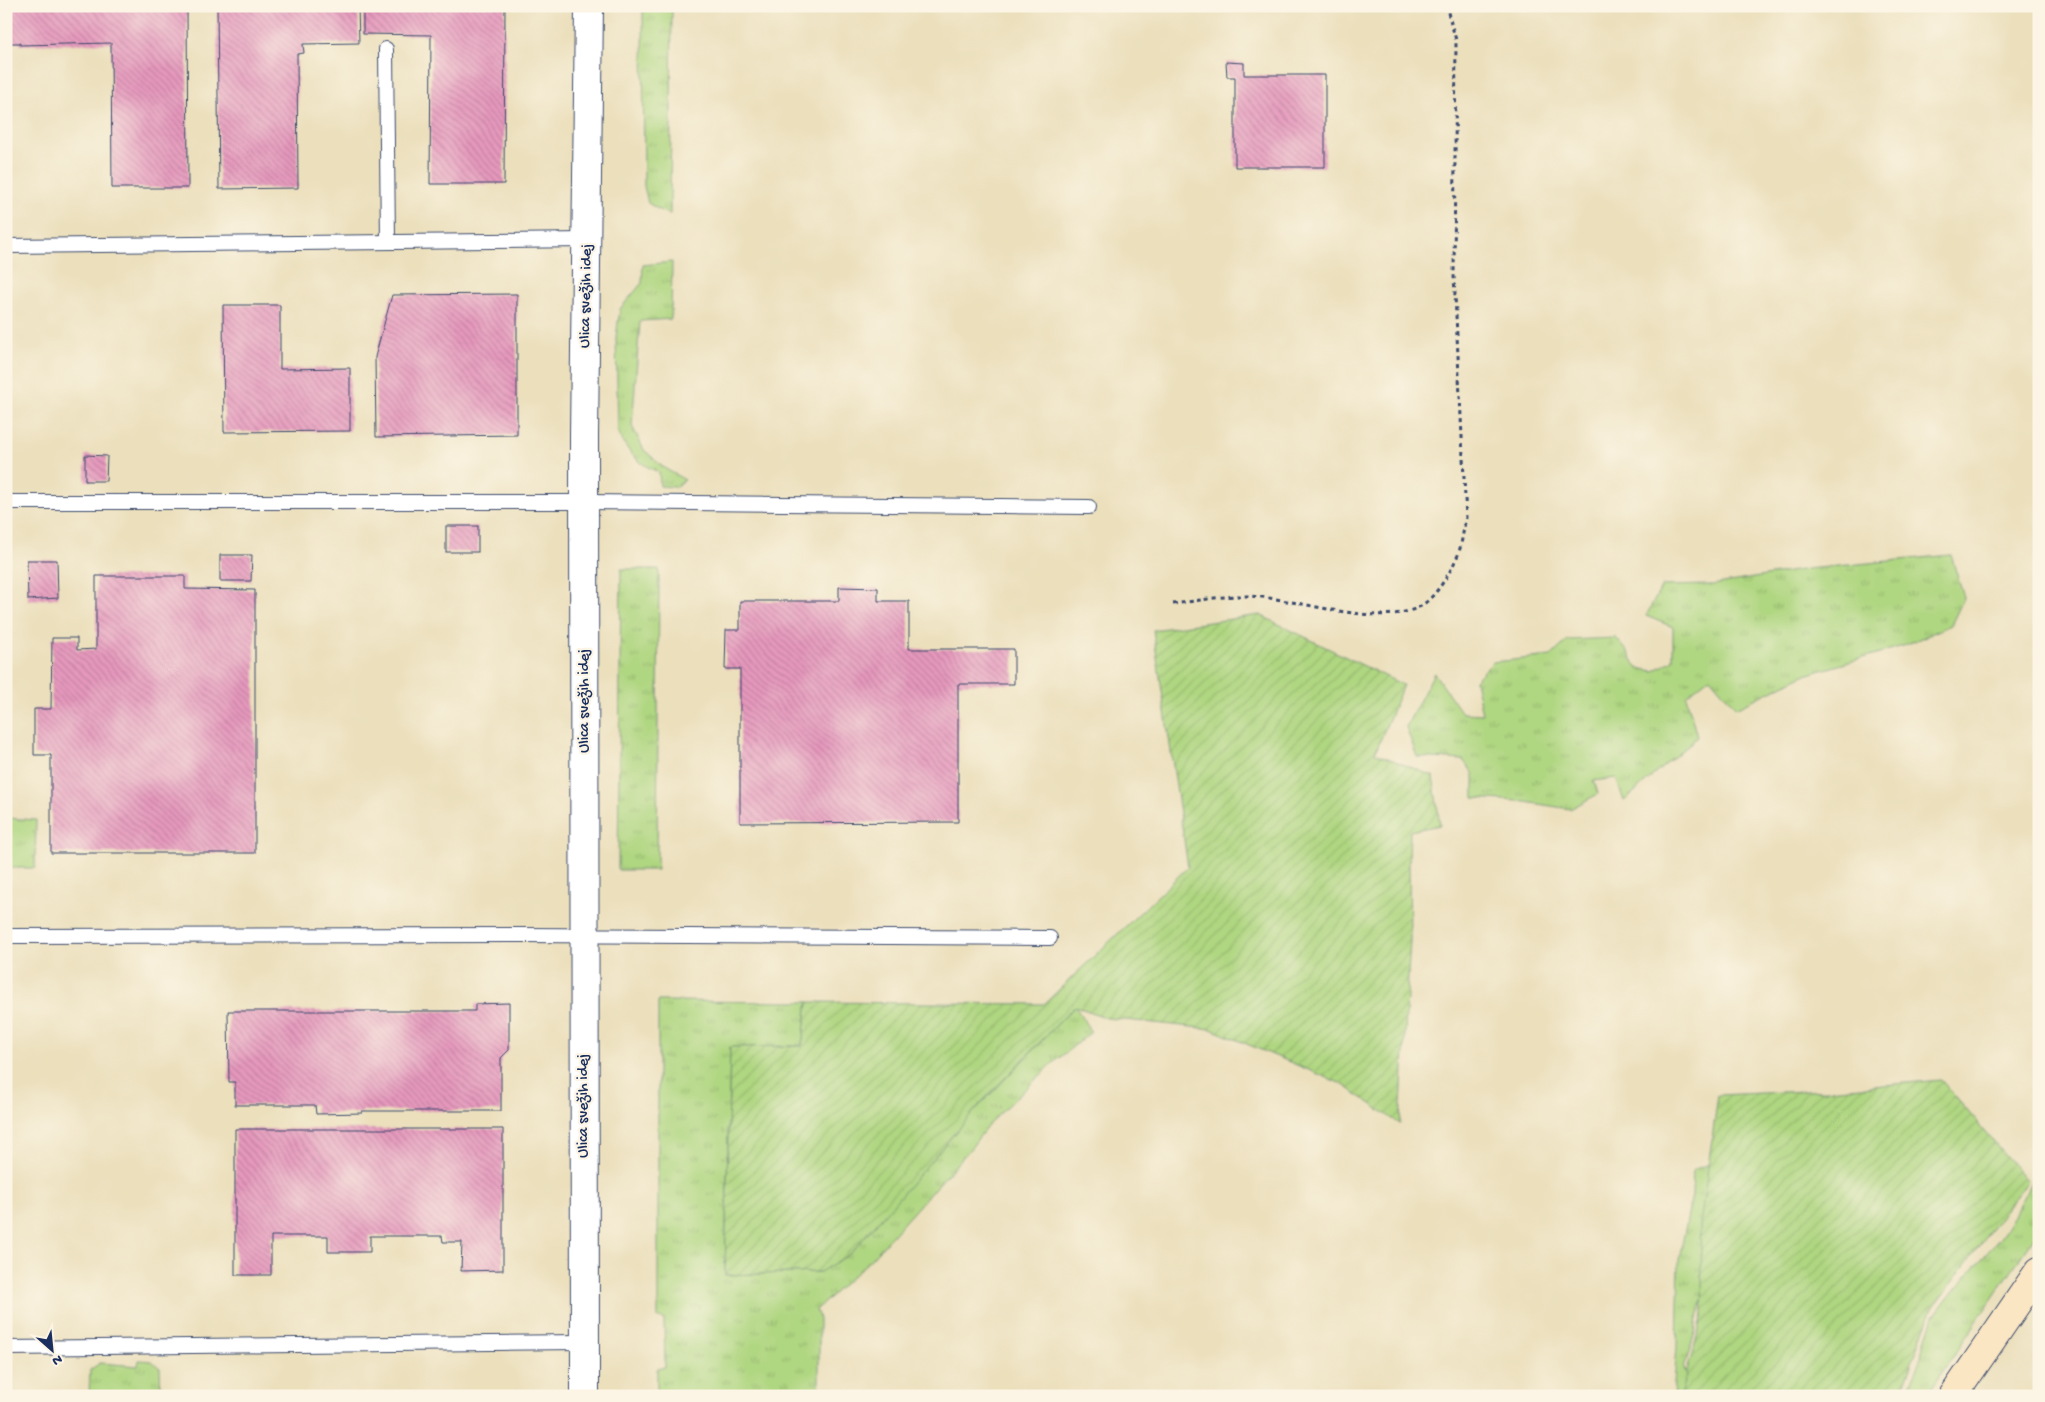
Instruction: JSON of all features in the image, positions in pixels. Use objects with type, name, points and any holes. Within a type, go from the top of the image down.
[{"type":"street","name":"Ulica svežih idej","points":[[585,1396],[584,502],[589,6]]},
{"type":"street","points":[[1953,1396],[2039,1271]]},
{"type":"lane","points":[[386,49],[388,242]]},
{"type":"lane","points":[[6,246],[587,240]]},
{"type":"lane","points":[[6,502],[584,502],[1090,507]]},
{"type":"lane","points":[[6,936],[1050,938]]},
{"type":"lane","points":[[6,1348],[584,1342]]},
{"type":"path","points":[[1173,604],[1248,596],[1293,601],[1344,612],[1389,615],[1420,606],[1442,585],[1458,555],[1466,518],[1454,275],[1456,40],[1446,6]]},
{"type":"path","points":[[2036,1396],[2039,1392]]},
{"type":"green space","points":[[643,6],[672,6],[670,214],[648,203],[644,186]]},
{"type":"green space","points":[[672,262],[671,319],[640,321],[632,426],[644,450],[664,468],[685,480],[675,487],[660,486],[659,472],[639,461],[629,451],[618,431],[616,337],[620,309],[642,283],[643,265]]},
{"type":"green space","points":[[1951,555],[1964,598],[1951,625],[1903,646],[1802,676],[1736,708],[1710,677],[1686,696],[1697,737],[1624,801],[1616,778],[1594,781],[1598,794],[1570,809],[1519,801],[1474,798],[1474,774],[1463,760],[1417,757],[1406,727],[1434,673],[1462,713],[1482,714],[1475,680],[1493,662],[1551,656],[1568,640],[1616,638],[1628,652],[1637,668],[1654,671],[1673,660],[1673,627],[1646,616],[1662,586],[1712,585],[1807,569]]},
{"type":"green space","points":[[621,569],[659,569],[657,870],[618,870]]},
{"type":"green space","points":[[1260,615],[1403,685],[1375,753],[1433,776],[1440,825],[1410,831],[1410,940],[1400,1124],[1342,1084],[1211,1029],[1107,1018],[1075,1006],[981,1103],[850,1254],[820,1272],[725,1275],[730,1047],[802,1046],[808,1002],[1044,1004],[1188,867],[1153,630]]},
{"type":"green space","points":[[6,818],[36,820],[35,868],[6,868]]},
{"type":"green space","points":[[658,1001],[808,1002],[802,1046],[730,1047],[725,1275],[820,1272],[1075,1006],[1091,1032],[1053,1063],[990,1123],[970,1149],[870,1260],[816,1310],[819,1318],[819,1396],[657,1396],[657,1369],[665,1367],[664,1319],[658,1318]]},
{"type":"green space","points":[[1941,1080],[2027,1181],[1933,1308],[1899,1396],[1680,1396],[1703,1315],[1700,1225],[1718,1095],[1827,1090]]},
{"type":"green space","points":[[1714,1162],[1725,1191],[1696,1329],[1684,1368],[1692,1386],[1689,1396],[1673,1396],[1677,1347],[1679,1260],[1692,1195],[1693,1170]]},
{"type":"green space","points":[[2039,1166],[2039,1230],[1926,1396],[1904,1396],[1920,1360],[1934,1316],[2000,1238]]},
{"type":"green space","points":[[139,1360],[152,1361],[160,1368],[161,1396],[89,1396],[90,1370],[100,1363],[138,1366]]},
{"type":"building","points":[[6,6],[187,6],[188,188],[112,188],[111,43],[20,45],[20,43],[6,43]]},
{"type":"building","points":[[217,6],[358,6],[359,43],[303,44],[304,53],[297,54],[298,188],[219,189]]},
{"type":"building","points":[[363,6],[505,6],[504,184],[430,184],[431,35],[363,34]]},
{"type":"building","points":[[1226,62],[1244,63],[1244,75],[1325,75],[1325,167],[1235,167],[1235,77],[1227,77]]},
{"type":"building","points":[[517,294],[517,435],[376,437],[375,357],[392,295]]},
{"type":"building","points":[[223,305],[280,305],[280,369],[350,368],[350,431],[224,432]]},
{"type":"building","points":[[85,455],[107,456],[106,481],[85,481]]},
{"type":"building","points":[[446,526],[478,526],[478,552],[446,552]]},
{"type":"building","points":[[220,555],[252,555],[251,581],[220,581]]},
{"type":"building","points":[[27,560],[57,560],[58,598],[28,600]]},
{"type":"building","points":[[96,576],[185,576],[185,589],[255,590],[255,853],[51,853],[51,755],[34,755],[34,709],[51,709],[52,638],[77,638],[77,650],[96,649]]},
{"type":"building","points":[[839,587],[878,588],[878,601],[909,601],[909,649],[1014,649],[1014,684],[958,684],[958,822],[740,823],[740,669],[725,669],[726,630],[740,630],[740,601],[839,601]]},
{"type":"building","points":[[509,1003],[509,1050],[501,1058],[501,1111],[362,1111],[362,1113],[316,1114],[315,1105],[235,1105],[235,1082],[229,1082],[228,1011],[475,1011],[475,1004]]},
{"type":"building","points":[[235,1129],[503,1129],[503,1270],[461,1271],[462,1242],[443,1242],[442,1236],[370,1236],[370,1252],[328,1252],[328,1236],[271,1236],[271,1275],[235,1275]]}]
